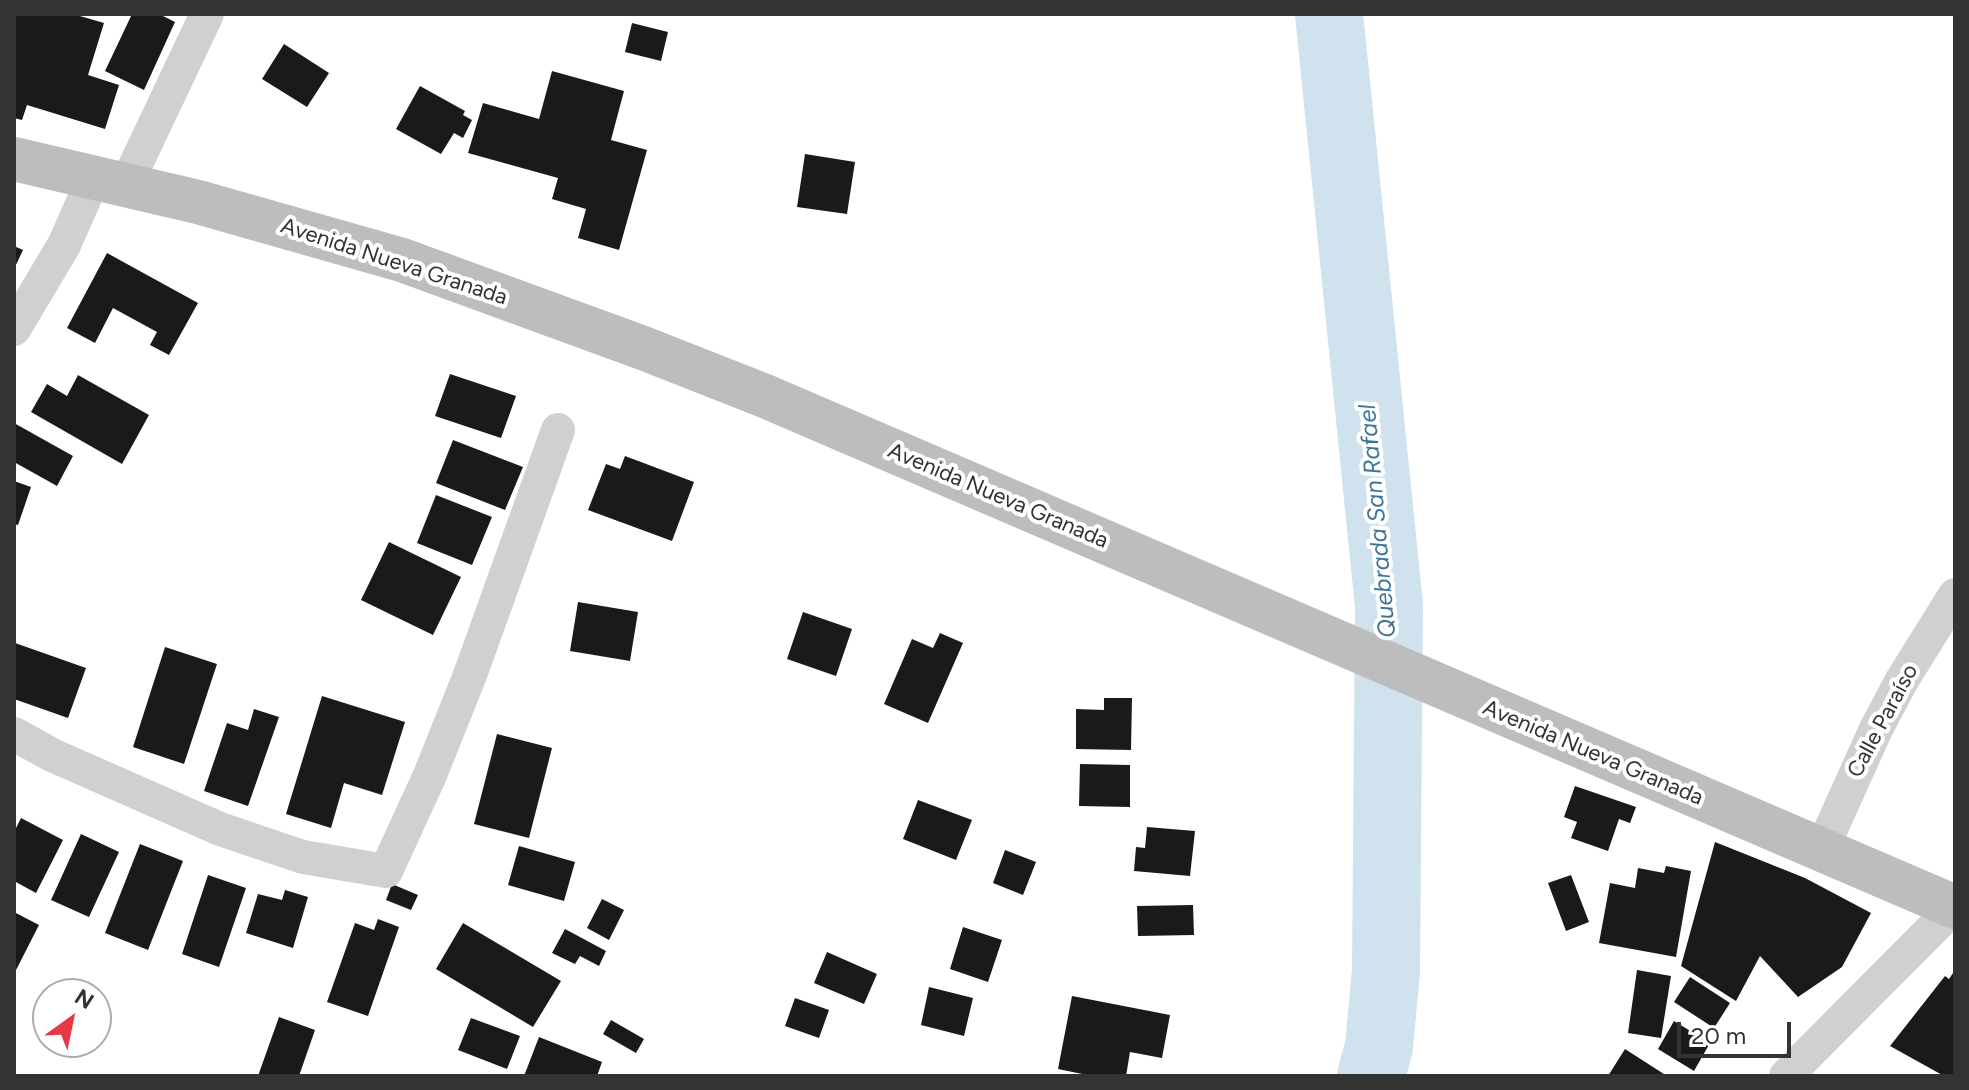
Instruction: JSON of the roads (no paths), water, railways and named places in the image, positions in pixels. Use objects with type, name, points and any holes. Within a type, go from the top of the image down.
[{"type":"street","points":[[14,329],[64,245],[110,181],[207,14]]},
{"type":"street","name":"Avenida Nueva Granada","points":[[14,159],[198,202],[402,260],[597,330],[765,396],[1954,907]]},
{"type":"street","points":[[15,738],[220,829],[303,857],[386,871],[430,775],[464,689],[558,430]]},
{"type":"street","name":"Calle Paraíso","points":[[1821,851],[1876,729],[1902,680],[1955,595]]},
{"type":"street","points":[[1786,1076],[1954,907]]},
{"type":"waterway","name":"Quebrada San Rafael","points":[[1329,14],[1389,606],[1386,971],[1379,1047],[1371,1076]]}]
